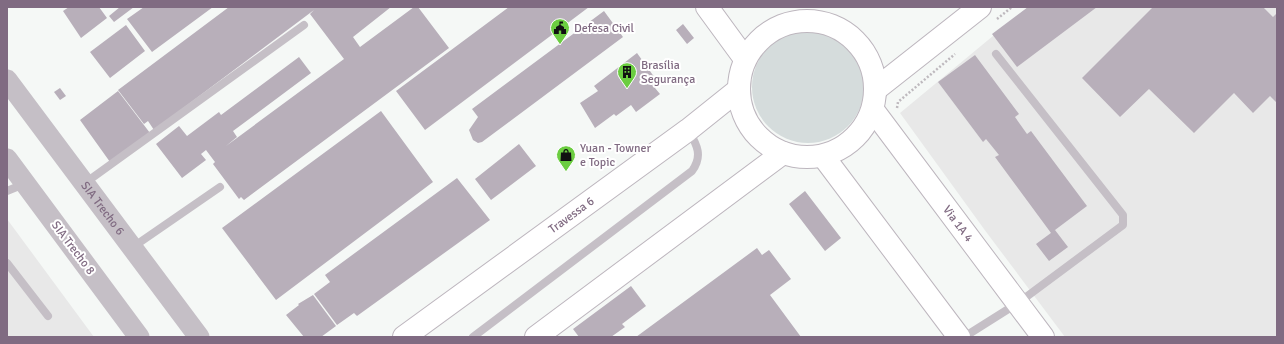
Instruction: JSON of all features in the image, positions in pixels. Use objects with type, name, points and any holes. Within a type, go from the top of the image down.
[{"type":"main road","points":[[707,7],[745,59]]},
{"type":"main road","points":[[834,7],[787,23],[770,31],[756,43],[745,59],[740,74],[738,90],[742,110],[751,128],[765,143],[783,153],[803,157],[823,156],[844,146],[862,130],[878,108],[987,15]]},
{"type":"main road","points":[[806,16],[839,28],[858,43],[871,64],[878,108]]},
{"type":"main road","name":"Travessa 6","points":[[404,337],[688,130],[738,90]]},
{"type":"main road","name":"Via 1A 4","points":[[878,108],[1044,337]]},
{"type":"main road","points":[[536,337],[783,153]]},
{"type":"main road","points":[[823,156],[959,337]]},
{"type":"street","name":"SIA Trecho 6","points":[[9,84],[199,337]]},
{"type":"street","name":"SIA Trecho 8","points":[[7,159],[16,187],[139,337]]},
{"type":"lane","points":[[84,183],[304,24]]},
{"type":"lane","points":[[964,337],[1018,303],[1123,225],[1123,215],[996,54]]},
{"type":"lane","points":[[473,337],[692,171],[697,164],[699,156],[697,145],[688,130]]},
{"type":"lane","points":[[132,248],[220,187]]},
{"type":"lane","points":[[7,263],[48,316]]},
{"type":"path","points":[[987,15],[1012,7]]},
{"type":"path","points":[[878,108],[897,115],[898,102],[958,52]]},
{"type":"shaded area","points":[[1028,7],[1277,7],[1277,337],[1065,337],[900,113]]},
{"type":"shaded area","points":[[808,31],[829,35],[847,48],[860,66],[864,87],[860,108],[847,126],[829,139],[808,143],[787,139],[769,126],[756,108],[752,87],[756,66],[769,48],[787,35]]},
{"type":"shaded area","points":[[7,219],[94,337],[7,337]]},
{"type":"building","points":[[69,7],[99,7],[107,18],[81,38],[63,11]]},
{"type":"building","points":[[120,7],[134,7],[114,22],[109,16]]},
{"type":"building","points":[[144,7],[213,7],[152,52],[127,19]]},
{"type":"building","points":[[229,7],[391,7],[353,37],[360,47],[414,7],[418,7],[449,48],[244,200],[241,197],[239,199],[213,164],[215,162],[206,150],[201,154],[206,160],[182,178],[156,144],[179,126],[187,136],[219,112],[221,115],[299,57],[311,73],[233,131],[237,137],[226,146],[344,59],[310,14],[314,10],[154,130],[148,121],[144,124],[118,90]]},
{"type":"building","points":[[509,7],[589,7],[425,130],[396,91]]},
{"type":"building","points":[[1028,7],[1097,7],[1017,67],[992,34]]},
{"type":"building","points":[[1153,7],[1263,7],[1273,17],[1277,13],[1277,103],[1270,96],[1253,113],[1234,93],[1194,133],[1149,89],[1120,117],[1082,78]]},
{"type":"building","points":[[604,11],[623,37],[482,142],[478,143],[473,140],[469,130],[478,117],[472,109]]},
{"type":"building","points":[[683,24],[694,38],[687,44],[676,30]]},
{"type":"building","points":[[126,25],[145,51],[110,78],[90,52]]},
{"type":"building","name":"Brasília Segurança","points":[[637,53],[660,85],[655,88],[660,94],[636,112],[631,105],[616,116],[614,114],[595,128],[580,103],[598,91],[594,86]]},
{"type":"building","points":[[975,55],[1019,114],[1015,117],[1027,134],[1031,131],[1087,206],[1051,233],[995,157],[999,155],[986,139],[983,142],[938,82]]},
{"type":"building","points":[[60,88],[66,96],[60,100],[54,92]]},
{"type":"building","points":[[118,91],[150,133],[110,162],[80,120]]},
{"type":"building","points":[[381,111],[433,182],[276,300],[222,228]]},
{"type":"building","points":[[519,144],[536,166],[491,200],[475,179]]},
{"type":"building","points":[[457,178],[490,220],[357,316],[354,313],[337,325],[314,294],[330,282],[325,275]]},
{"type":"building","points":[[805,191],[841,238],[825,251],[789,204]]},
{"type":"building","points":[[1055,230],[1068,247],[1049,261],[1036,244]]},
{"type":"building","points":[[757,248],[762,255],[769,250],[791,279],[770,295],[801,337],[636,337]]},
{"type":"building","points":[[631,286],[646,306],[622,324],[625,327],[611,337],[579,337],[573,329]]},
{"type":"building","points":[[313,295],[336,326],[321,337],[304,337],[286,315],[299,305],[298,304]]},
{"type":"place","name":"Defesa Civil","points":[[560,45]]},
{"type":"place","name":"Brasília Segurança","points":[[627,89]]},
{"type":"place","name":"Yuan - Towner e Topic","points":[[566,172]]}]
